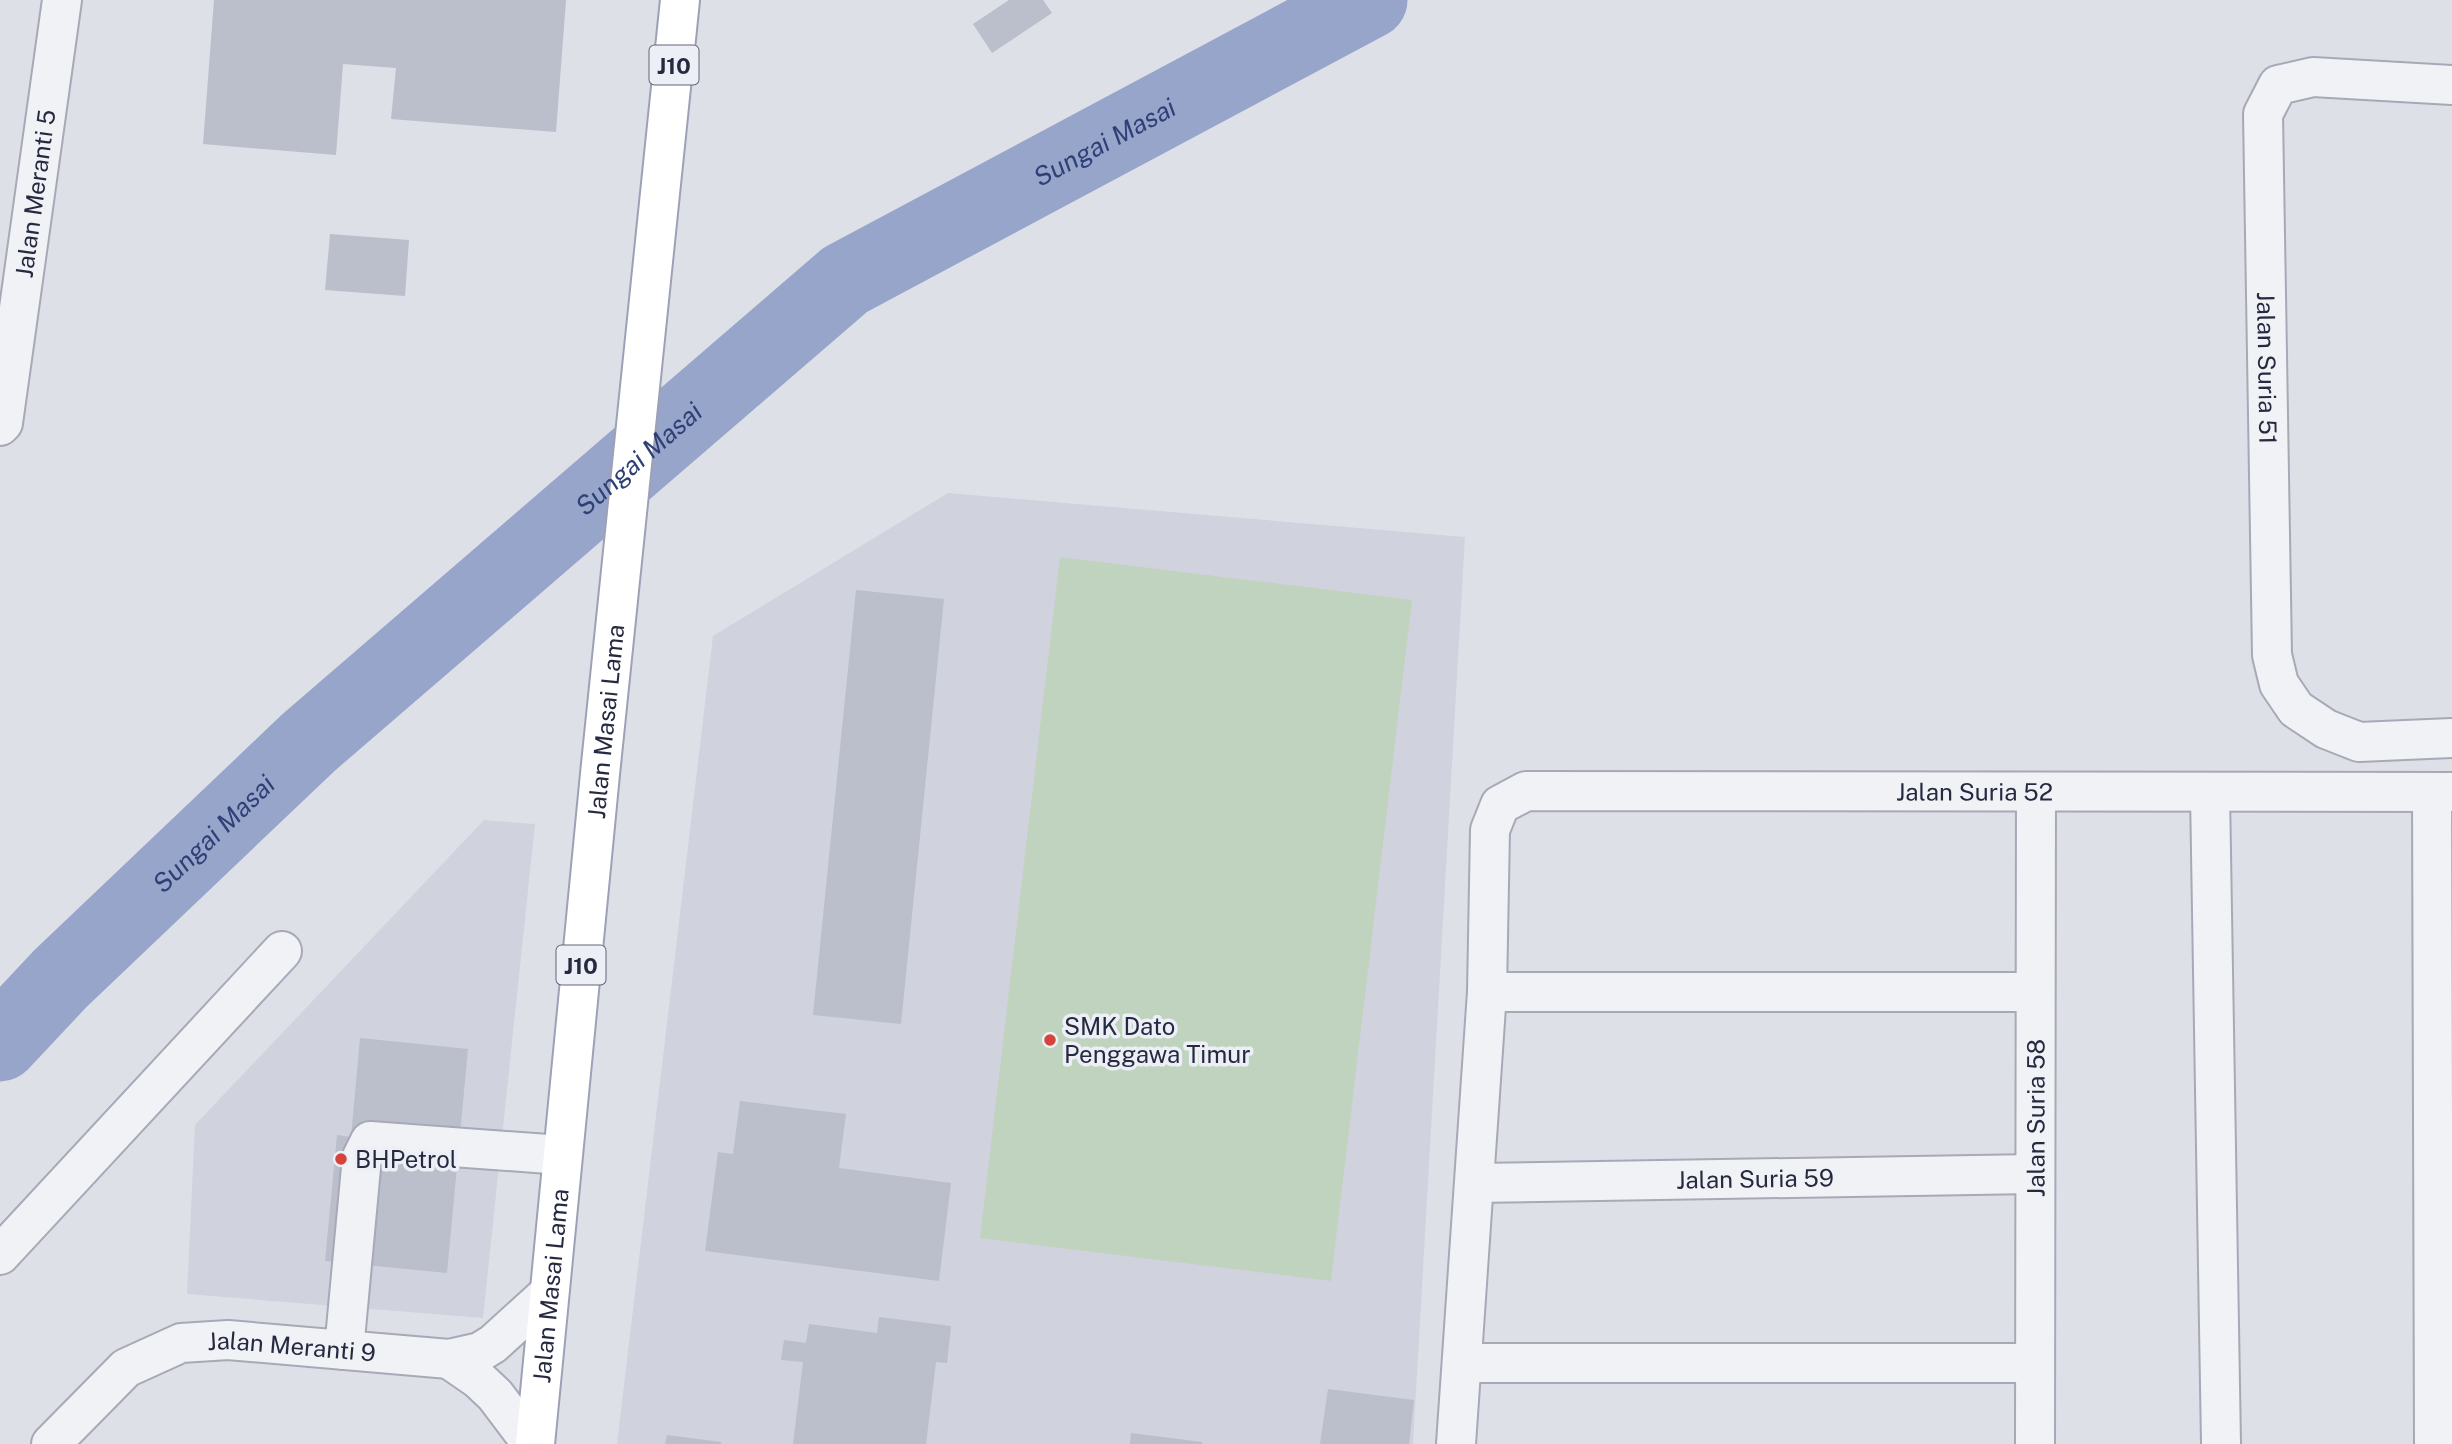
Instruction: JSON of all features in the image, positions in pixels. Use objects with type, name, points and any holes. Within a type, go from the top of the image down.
[{"type":"main road","name":"Jalan Masai Lama","points":[[533,1444],[680,0]]},
{"type":"street","name":"Jalan Meranti 5","points":[[0,426],[3,423],[62,0]]},
{"type":"street","name":"Jalan Suria 51","points":[[2359,741],[2326,729],[2296,709],[2279,684],[2272,655],[2263,114],[2278,85],[2313,77],[2452,85]]},
{"type":"street","points":[[2362,793],[2359,741],[2452,738]]},
{"type":"street","name":"Jalan Suria 52","points":[[1487,992],[1490,830],[1500,805],[1526,791],[2442,792]]},
{"type":"street","name":"Jalan Suria 58","points":[[2035,1444],[2036,792]]},
{"type":"street","points":[[2434,1444],[2442,792]]},
{"type":"street","points":[[2210,793],[2221,1444]]},
{"type":"street","points":[[0,1255],[282,951]]},
{"type":"street","points":[[1456,1444],[1487,992],[2035,992]]},
{"type":"street","points":[[344,1350],[362,1157],[370,1141],[562,1155]]},
{"type":"street","name":"Jalan Suria 59","points":[[1475,1183],[2035,1174]]},
{"type":"street","name":"Jalan Meranti 9","points":[[51,1444],[126,1368],[181,1343],[228,1340],[449,1359],[487,1348],[548,1294]]},
{"type":"street","points":[[449,1359],[478,1378],[495,1395],[533,1444]]},
{"type":"street","points":[[1462,1363],[2035,1363]]},
{"type":"shaded area","name":"SMK Dato Penggawa Timur","points":[[948,493],[1465,537],[1413,1444],[617,1444],[713,636]]},
{"type":"shaded area","points":[[484,820],[535,824],[483,1318],[187,1294],[195,1125]]},
{"type":"green space","points":[[1060,557],[1412,600],[1331,1281],[980,1238]]},
{"type":"building","points":[[214,0],[566,0],[556,132],[391,119],[396,68],[343,64],[336,155],[203,144]]},
{"type":"building","points":[[1009,0],[1043,0],[1052,13],[992,53],[973,24]]},
{"type":"building","points":[[330,234],[409,240],[405,296],[325,290]]},
{"type":"building","points":[[856,590],[944,599],[901,1024],[813,1015]]},
{"type":"building","points":[[360,1038],[468,1049],[447,1273],[325,1261],[337,1135],[351,1137]]},
{"type":"building","points":[[740,1101],[846,1114],[839,1168],[951,1183],[939,1281],[705,1251],[718,1152],[733,1154]]},
{"type":"building","points":[[879,1317],[951,1326],[947,1363],[936,1362],[926,1444],[793,1444],[803,1362],[781,1360],[784,1340],[806,1343],[809,1324],[877,1333]]},
{"type":"building","points":[[1328,1389],[1414,1400],[1409,1444],[1320,1444]]},
{"type":"building","points":[[1131,1433],[1202,1442],[1202,1444],[1130,1444]]},
{"type":"building","points":[[667,1435],[721,1442],[721,1444],[665,1444]]},
{"type":"waterway","name":"Sungai Masai","points":[[0,1043],[60,979],[308,743],[845,280],[1369,0]]},
{"type":"place","name":"SMK Dato Penggawa Timur","points":[[1050,1040]]},
{"type":"place","name":"BHPetrol","points":[[341,1159]]}]
